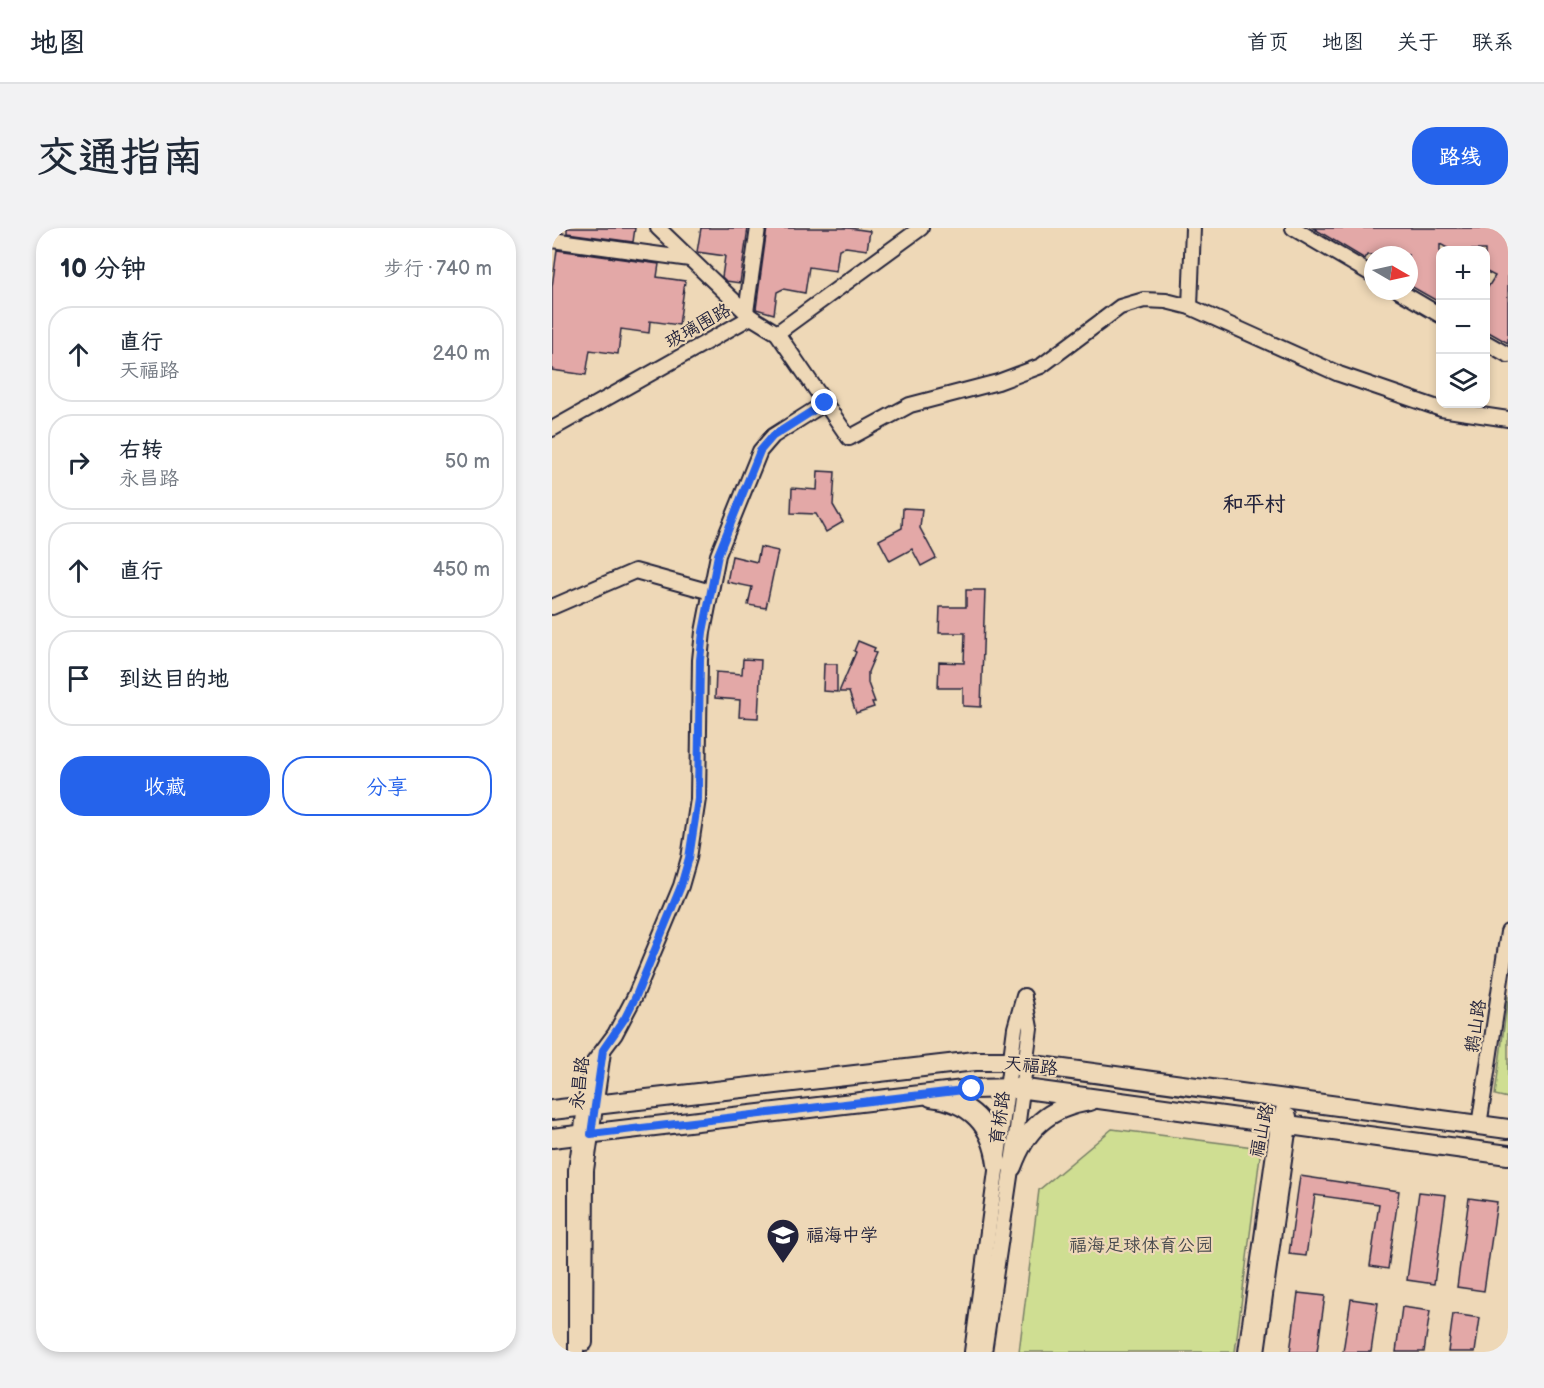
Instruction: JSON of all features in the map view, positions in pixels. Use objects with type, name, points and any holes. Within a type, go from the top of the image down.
[{"type":"main road","name":"天福路","points":[[552,1110],[975,1061],[1018,1064],[1508,1130]]},
{"type":"main road","name":"天福路","points":[[552,1138],[972,1089],[1015,1088],[1508,1155]]},
{"type":"main road","points":[[917,1095],[953,1103],[980,1119],[1004,1165],[1026,1136],[1055,1112],[1073,1104],[1110,1100]]},
{"type":"street","name":"玻璃围路","points":[[552,429],[748,315],[658,228]]},
{"type":"street","points":[[758,228],[748,315],[777,333],[849,438],[910,405],[998,382],[1041,366],[1120,307],[1144,300],[1166,301],[1190,307],[1339,374],[1440,409],[1508,419]]},
{"type":"street","points":[[777,333],[921,228]]},
{"type":"street","points":[[1190,307],[1193,228]]},
{"type":"street","points":[[1293,228],[1364,270]]},
{"type":"street","points":[[552,240],[690,259]]},
{"type":"street","points":[[1414,300],[1436,313]]},
{"type":"street","points":[[1490,345],[1508,355]]},
{"type":"street","points":[[552,607],[635,571],[711,592],[718,555],[760,451],[773,436],[825,403]]},
{"type":"street","name":"永昌路","points":[[576,1352],[576,1170],[586,1134],[603,1050],[625,1018],[636,996],[681,886],[689,858],[698,799],[700,660],[711,592]]},
{"type":"street","name":"鹅山路","points":[[1479,1126],[1508,932]]},
{"type":"street","name":"育桥路","points":[[972,1352],[1004,1165],[1018,1064]]},
{"type":"street","name":"福山路","points":[[1257,1352],[1287,1100]]},
{"type":"street","name":"福山路","points":[[1246,1352],[1284,1125]]},
{"type":"street","name":"永昌路","points":[[585,1352],[586,1134]]},
{"type":"street","name":"育桥路","points":[[984,1352],[1004,1165]]},
{"type":"green space","points":[[1508,996],[1508,1098],[1495,1095]]},
{"type":"green space","name":"福海足球体育公园","points":[[1112,1129],[1261,1148],[1235,1352],[1019,1352],[1039,1190]]},
{"type":"building","points":[[567,228],[635,228],[633,242],[567,233]]},
{"type":"building","points":[[701,228],[748,228],[740,283],[726,281],[722,277],[725,256],[697,252]]},
{"type":"building","points":[[767,228],[849,228],[870,231],[867,250],[846,247],[839,249],[836,271],[809,267],[805,293],[783,289],[777,292],[774,314],[756,309]]},
{"type":"building","points":[[1313,228],[1500,228],[1508,233],[1508,343],[1490,333],[1490,284],[1495,276],[1490,274],[1490,246],[1444,246],[1440,244],[1436,246],[1436,300],[1418,290],[1418,246],[1364,246],[1364,258]]},
{"type":"building","points":[[557,250],[659,264],[657,277],[685,281],[679,325],[650,321],[649,333],[621,329],[618,354],[590,350],[586,375],[552,370],[552,287]]},
{"type":"building","points":[[818,471],[835,472],[833,505],[843,522],[826,532],[816,514],[791,513],[792,488],[817,490]]},
{"type":"building","points":[[903,508],[922,509],[920,528],[936,558],[921,566],[912,549],[890,561],[879,540],[902,528]]},
{"type":"building","points":[[760,547],[778,551],[766,608],[748,605],[752,587],[727,582],[732,556],[757,562]]},
{"type":"building","points":[[966,590],[985,590],[981,707],[963,706],[963,688],[938,688],[939,662],[964,663],[965,633],[939,633],[940,607],[966,607]]},
{"type":"building","points":[[858,641],[875,648],[873,652],[876,653],[868,672],[868,683],[875,702],[872,702],[874,707],[856,713],[849,692],[839,692],[856,652],[854,651]]},
{"type":"building","points":[[743,659],[761,660],[758,718],[739,717],[740,700],[715,698],[716,672],[742,674]]},
{"type":"building","points":[[824,664],[837,664],[837,692],[823,691]]},
{"type":"building","points":[[1300,1176],[1399,1191],[1388,1269],[1370,1266],[1379,1204],[1315,1195],[1306,1256],[1289,1254]]},
{"type":"building","points":[[1419,1192],[1446,1195],[1434,1284],[1407,1280]]},
{"type":"building","points":[[1469,1198],[1497,1202],[1484,1291],[1457,1287]]},
{"type":"building","points":[[1298,1293],[1325,1296],[1317,1352],[1290,1352]]},
{"type":"building","points":[[1351,1299],[1378,1303],[1371,1352],[1343,1352]]},
{"type":"building","points":[[1402,1307],[1430,1311],[1424,1352],[1396,1352]]},
{"type":"building","points":[[1453,1314],[1480,1318],[1475,1352],[1448,1352]]},
{"type":"place","name":"福海中学","points":[[783,1264]]},
{"type":"district","name":"和平村","points":[[1254,504]]},
{"type":"route","points":[[825,403],[773,436],[760,451],[718,555],[700,660],[698,799],[689,858],[681,886],[636,996],[625,1018],[603,1050],[591,1134],[972,1089]]}]
